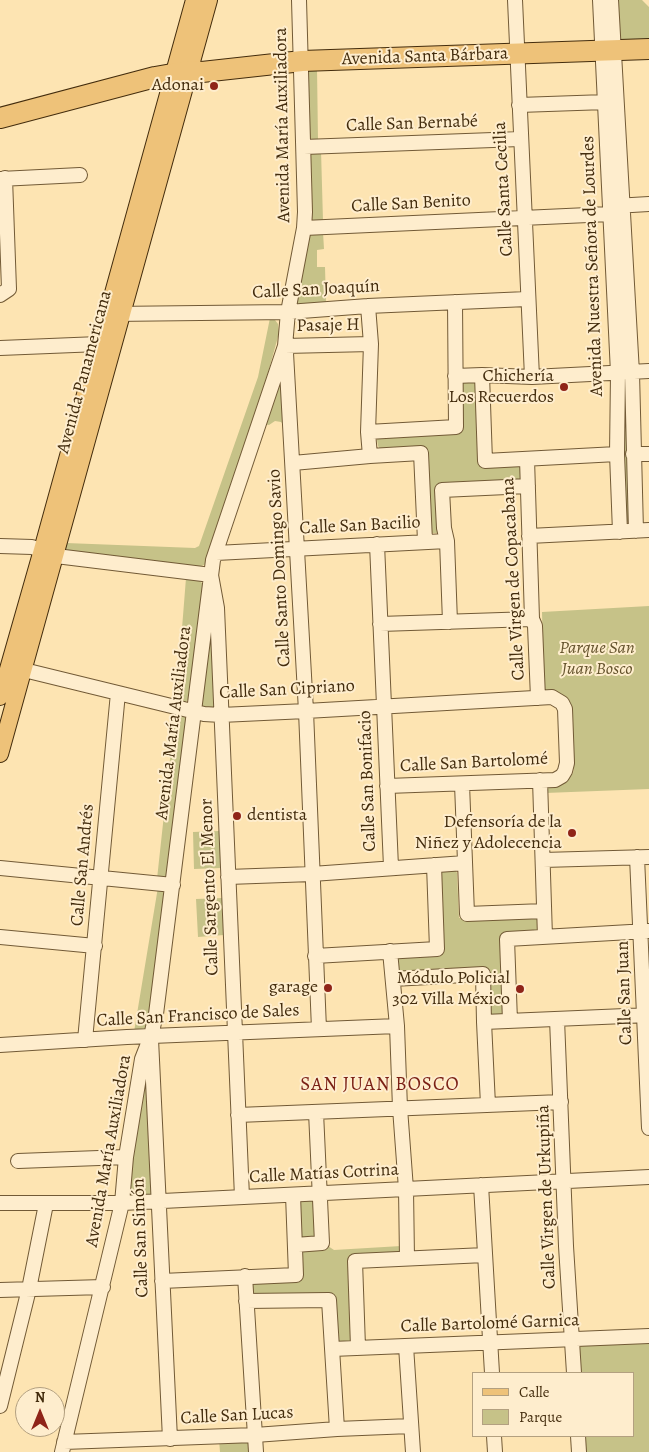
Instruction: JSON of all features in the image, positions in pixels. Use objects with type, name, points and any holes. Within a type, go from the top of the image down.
[{"type":"highway","name":"Avenida Santa Bárbara","points":[[185,76],[302,62],[649,49]]},
{"type":"highway","points":[[0,118],[185,76]]},
{"type":"highway","points":[[0,128],[44,118],[185,76]]},
{"type":"main road","name":"Avenida Panamericana","points":[[185,76],[194,0]]},
{"type":"main road","name":"Avenida Panamericana","points":[[0,754],[13,673],[49,553],[114,314],[209,0]]},
{"type":"main road","name":"Avenida Panamericana","points":[[49,553],[99,344],[114,314]]},
{"type":"main road","name":"Avenida Panamericana","points":[[0,696],[13,673]]},
{"type":"street","name":"Avenida María Auxiliadora","points":[[63,1447],[122,1203],[126,1157],[142,1059],[151,1036],[156,1014],[211,575],[216,553],[285,346],[288,312],[304,228],[300,0]]},
{"type":"street","name":"Calle Santa Cecilia","points":[[515,0],[532,377]]},
{"type":"street","name":"Avenida Nuestra Señora de Lourdes","points":[[600,0],[608,50],[614,208]]},
{"type":"street","name":"Avenida Nuestra Señora de Lourdes","points":[[611,0],[606,102],[625,373],[643,531]]},
{"type":"street","points":[[519,105],[606,102]]},
{"type":"street","name":"Calle San Bernabé","points":[[304,147],[520,138]]},
{"type":"street","points":[[0,295],[9,289],[3,178],[80,174]]},
{"type":"street","name":"Calle San Benito","points":[[304,228],[524,218],[649,204]]},
{"type":"street","name":"Calle San Joaquín","points":[[114,314],[288,312],[368,306],[527,299]]},
{"type":"street","points":[[368,432],[456,427],[455,302]]},
{"type":"street","points":[[368,306],[371,344],[368,432],[370,456]]},
{"type":"street","points":[[0,348],[99,344]]},
{"type":"street","name":"Pasaje H","points":[[285,346],[371,344]]},
{"type":"street","name":"Calle Santo Domingo Savio","points":[[285,346],[306,711],[319,1029]]},
{"type":"street","points":[[455,376],[532,377],[649,371]]},
{"type":"street","name":"Avenida Nuestra Señora de Lourdes","points":[[620,532],[617,454],[625,373]]},
{"type":"street","points":[[482,375],[485,461],[617,454]]},
{"type":"street","points":[[293,463],[421,453],[425,541]]},
{"type":"street","points":[[633,454],[649,454]]},
{"type":"street","name":"Calle Virgen de Copacabana","points":[[527,459],[532,619],[538,698]]},
{"type":"street","name":"Calle San Bacilio","points":[[450,622],[447,541],[444,528],[442,490],[528,486]]},
{"type":"street","points":[[529,536],[643,531]]},
{"type":"street","name":"Calle San Bacilio","points":[[216,553],[447,541]]},
{"type":"street","name":"Calle San Bonifacio","points":[[377,544],[391,867]]},
{"type":"street","points":[[0,546],[32,547],[49,553],[211,575]]},
{"type":"street","name":"Calle Sargento El Menor","points":[[211,575],[217,608],[242,1197]]},
{"type":"street","points":[[380,624],[532,619]]},
{"type":"street","name":"Calle San Cipriano","points":[[13,673],[118,693],[193,712],[221,714],[538,698],[558,699],[565,710],[567,763],[562,776]]},
{"type":"street","name":"Calle San Andrés","points":[[85,1040],[118,693]]},
{"type":"street","name":"Calle San Bartolomé","points":[[388,786],[555,780],[562,776]]},
{"type":"street","points":[[540,780],[545,937]]},
{"type":"street","points":[[462,784],[467,914],[544,911]]},
{"type":"street","points":[[543,860],[643,857]]},
{"type":"street","name":"Calle San Juan","points":[[643,857],[649,1128]]},
{"type":"street","points":[[228,877],[312,874],[391,867],[465,864]]},
{"type":"street","points":[[316,956],[436,948],[434,865]]},
{"type":"street","points":[[0,868],[173,884]]},
{"type":"street","points":[[510,1021],[506,939],[645,931]]},
{"type":"street","points":[[0,937],[95,946]]},
{"type":"street","points":[[390,952],[397,1026],[400,1108],[406,1189],[407,1258]]},
{"type":"street","points":[[393,979],[484,974],[488,1105]]},
{"type":"street","points":[[484,1022],[647,1015]]},
{"type":"street","name":"Calle Virgen de Urkupiña","points":[[557,1019],[574,1372]]},
{"type":"street","name":"Calle San Francisco de Sales","points":[[0,1045],[151,1036],[397,1026]]},
{"type":"street","name":"Calle San Simón","points":[[151,1036],[170,1439]]},
{"type":"street","points":[[238,1115],[561,1102]]},
{"type":"street","points":[[295,1245],[322,1243],[316,1112]]},
{"type":"street","points":[[18,1162],[126,1157]]},
{"type":"street","name":"Calle Matías Cotrina","points":[[0,1202],[46,1204],[122,1203],[649,1177]]},
{"type":"street","points":[[481,1185],[492,1372]]},
{"type":"street","points":[[162,1282],[296,1274],[293,1195]]},
{"type":"street","points":[[0,1406],[29,1290],[46,1204]]},
{"type":"street","points":[[358,1347],[356,1261],[485,1254]]},
{"type":"street","points":[[245,1276],[256,1452]]},
{"type":"street","points":[[0,1290],[103,1287]]},
{"type":"street","points":[[246,1301],[329,1300],[336,1429]]},
{"type":"street","name":"Calle Bartolomé Garnica","points":[[332,1349],[649,1336]]},
{"type":"street","points":[[406,1346],[413,1452]]},
{"type":"street","name":"Calle San Lucas","points":[[63,1447],[336,1429],[412,1426]]},
{"type":"street","points":[[494,1437],[495,1452]]},
{"type":"street","points":[[578,1437],[579,1452]]},
{"type":"green space","points":[[616,0],[642,0],[649,7],[649,39],[621,41],[618,38]]},
{"type":"green space","points":[[317,68],[318,140],[312,140],[310,137],[308,74],[310,69]]},
{"type":"green space","points":[[321,150],[323,221],[314,221],[311,218],[310,155],[311,152]]},
{"type":"green space","points":[[323,232],[324,249],[317,250],[317,267],[325,267],[326,303],[296,303],[309,234]]},
{"type":"green space","points":[[270,318],[278,324],[279,333],[265,384],[207,561],[204,565],[196,568],[64,552],[66,543],[195,548],[199,546],[258,377]]},
{"type":"green space","points":[[620,377],[624,380],[629,520],[626,523]]},
{"type":"green space","points":[[463,382],[476,382],[481,462],[521,463],[528,479],[450,486],[439,533],[432,533],[424,452],[381,450],[377,440],[378,437],[456,431],[461,384]]},
{"type":"green space","points":[[278,383],[282,383],[285,426],[281,422],[275,421],[269,425],[263,424]]},
{"type":"green space","points":[[186,578],[199,580],[204,587],[189,698],[186,702],[176,704]]},
{"type":"green space","name":"Parque San Juan Bosco","points":[[649,606],[649,789],[545,793],[547,786],[567,780],[573,773],[574,767],[571,709],[544,691],[542,612]]},
{"type":"green space","points":[[211,611],[214,707],[212,708],[199,707]]},
{"type":"green space","points":[[175,713],[188,719],[169,880],[157,879]]},
{"type":"green space","points":[[219,831],[221,868],[194,869],[193,832]]},
{"type":"green space","points":[[455,870],[457,873],[459,918],[538,916],[540,931],[504,934],[505,1015],[489,1016],[487,973],[396,973],[392,958],[438,952],[438,871]]},
{"type":"green space","points":[[158,887],[166,888],[150,1032],[134,1032]]},
{"type":"green space","points":[[222,898],[224,935],[198,937],[196,899]]},
{"type":"green space","points":[[145,1069],[154,1196],[132,1199],[128,1194]]},
{"type":"green space","points":[[315,1194],[320,1237],[302,1242],[298,1195]]},
{"type":"green space","points":[[328,1246],[334,1250],[401,1246],[400,1253],[356,1257],[352,1341],[337,1342],[333,1300],[252,1297],[250,1280],[297,1278],[299,1250]]},
{"type":"green space","points":[[649,1340],[649,1452],[583,1452],[582,1437],[634,1437],[634,1372],[579,1372],[578,1348],[580,1344]]},
{"type":"green space","points":[[219,1440],[248,1440],[251,1452],[220,1452]]},
{"type":"place","name":"Adonai","points":[[214,86]]},
{"type":"place","name":"Chichería Los Recuerdos","points":[[564,387]]},
{"type":"place","name":"dentista","points":[[237,816]]},
{"type":"place","name":"Defensoría de la Niñez y Adolecencia","points":[[572,833]]},
{"type":"place","name":"garage","points":[[328,988]]},
{"type":"place","name":"Módulo Policial 302 Villa México","points":[[520,989]]},
{"type":"district","name":"SAN JUAN BOSCO","points":[[380,1085]]}]
